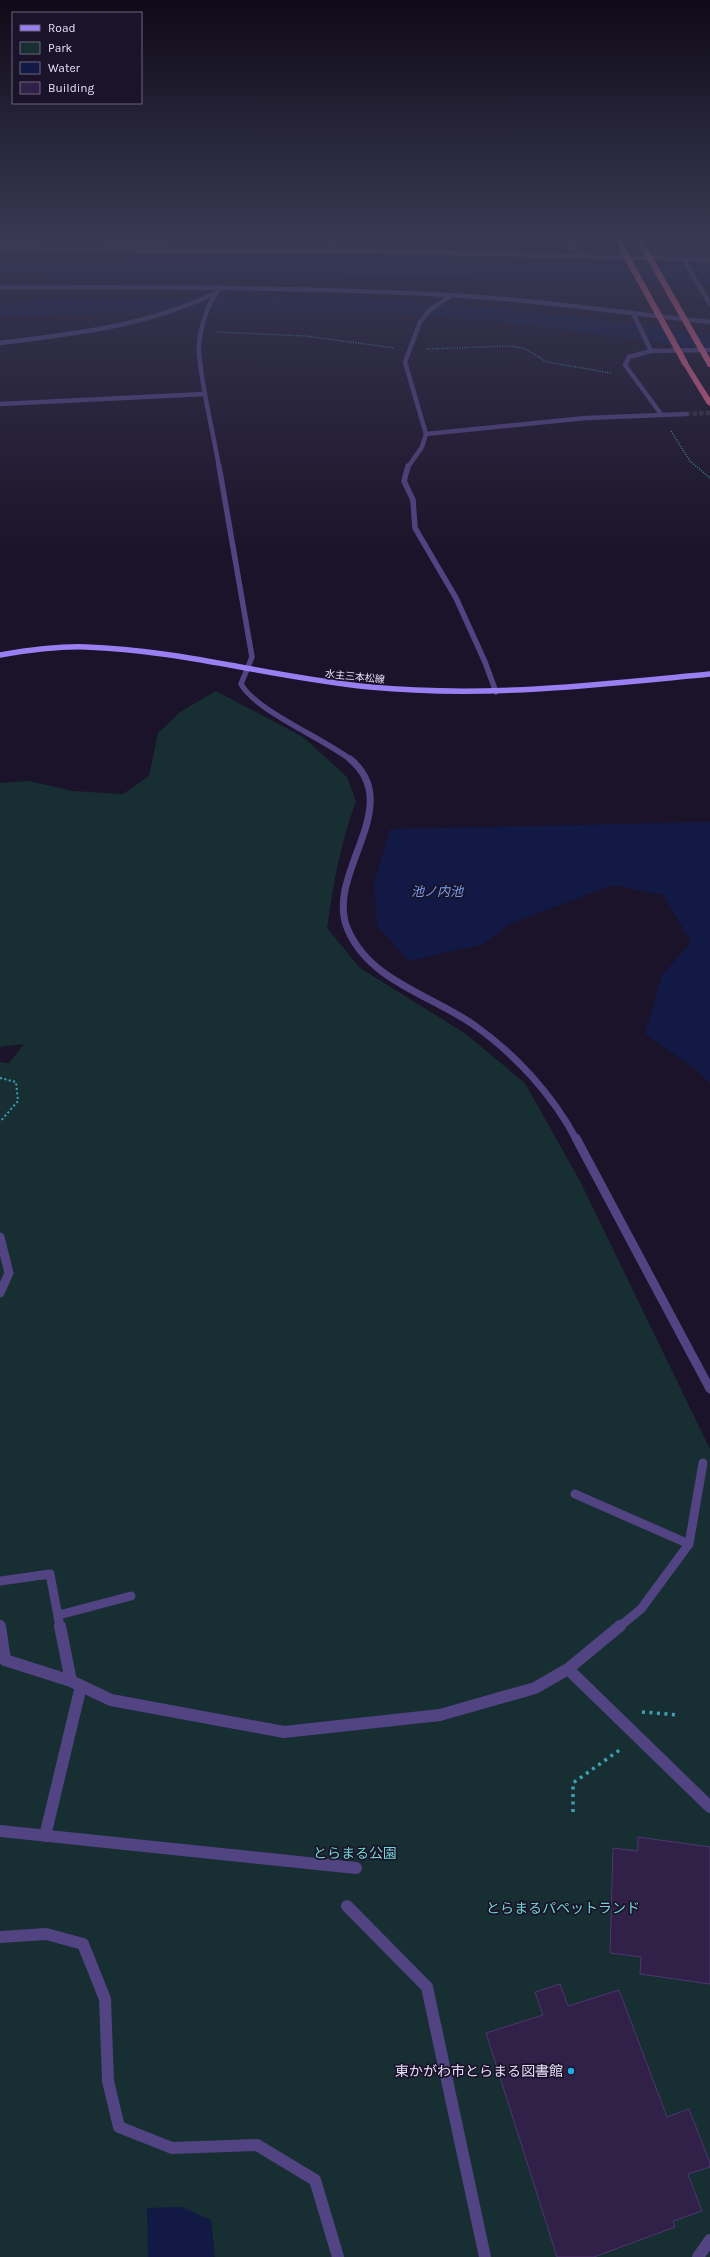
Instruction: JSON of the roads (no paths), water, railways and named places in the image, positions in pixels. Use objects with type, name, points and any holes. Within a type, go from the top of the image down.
[{"type":"highway","points":[[675,344],[710,404]]},
{"type":"highway","points":[[699,344],[710,364]]},
{"type":"main road","name":"水主三本松線","points":[[0,655],[44,649],[109,649],[247,669],[286,677],[422,691],[496,692],[710,674]]},
{"type":"street","points":[[200,344],[199,352],[205,394],[252,657],[241,683],[243,690],[256,702],[341,752],[356,764],[366,778],[370,792],[370,807],[349,871],[344,898],[345,919],[353,942],[367,958],[387,975],[455,1013],[489,1035],[520,1061],[544,1089],[570,1127],[710,1389]]},
{"type":"street","points":[[412,344],[405,362],[426,434],[422,447],[408,468],[404,478],[413,500],[415,528],[456,598],[485,662],[496,692]]},
{"type":"street","points":[[648,344],[651,351]]},
{"type":"street","points":[[661,414],[625,365],[629,357],[651,351],[710,350]]},
{"type":"street","points":[[0,404],[205,394]]},
{"type":"street","points":[[426,434],[586,418],[686,414]]},
{"type":"street","points":[[0,1238],[9,1273],[0,1294]]},
{"type":"street","points":[[0,1625],[2,1661],[76,1684],[111,1700],[284,1732],[440,1715],[535,1688],[568,1670],[641,1609],[689,1544],[703,1463]]},
{"type":"street","points":[[575,1494],[689,1544]]},
{"type":"street","points":[[0,1581],[50,1574],[76,1684],[45,1836]]},
{"type":"street","points":[[59,1615],[131,1596]]},
{"type":"street","points":[[568,1670],[710,1807]]},
{"type":"street","points":[[0,1831],[356,1868]]},
{"type":"street","points":[[346,1906],[427,1987],[485,2257]]},
{"type":"street","points":[[0,1937],[46,1934],[83,1944],[105,1999],[108,2081],[119,2127],[172,2148],[257,2145],[315,2180],[338,2257]]},
{"type":"street","points":[[698,2257],[710,2240]]},
{"type":"water","name":"池ノ内池","points":[[710,822],[710,1084],[698,1071],[645,1034],[662,975],[691,942],[663,895],[613,885],[510,924],[484,944],[409,961],[377,926],[374,883],[390,829]]},
{"type":"water","points":[[181,2207],[211,2220],[215,2257],[148,2257],[147,2208]]},
{"type":"tunnel","points":[[686,414],[710,413]]},
{"type":"place","name":"東かがわ市とらまる図書館","points":[[571,2071]]},
{"type":"park label","name":"とらまる公園","points":[[355,1853]]},
{"type":"park label","name":"とらまるパペットランド","points":[[563,1908]]}]
